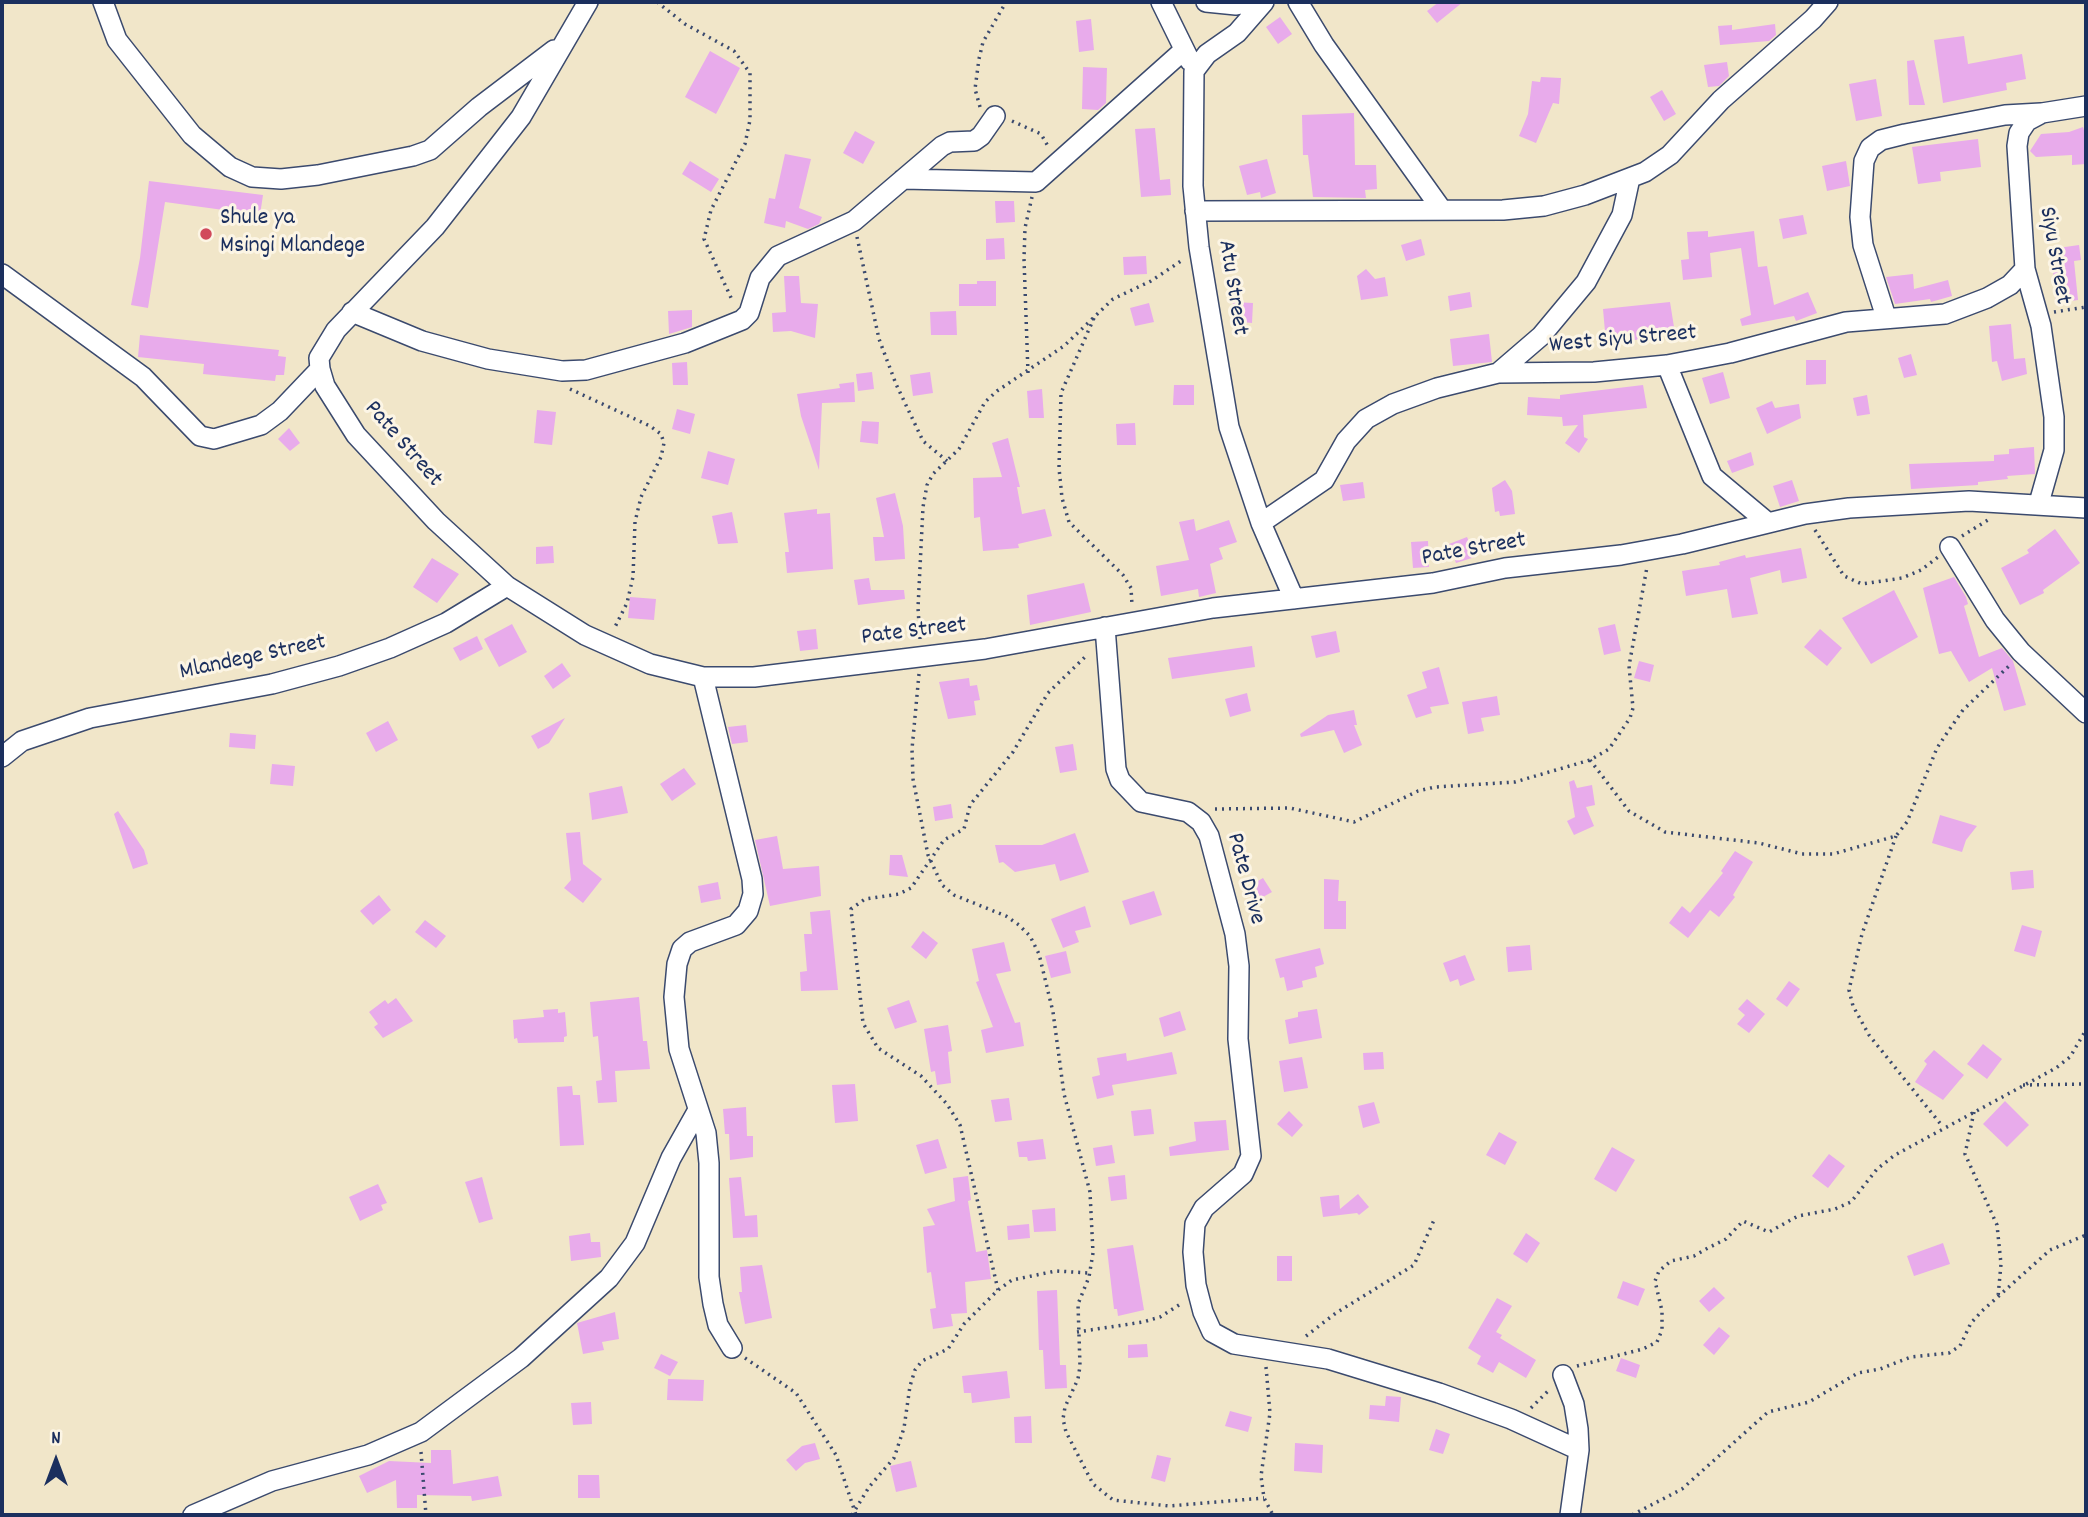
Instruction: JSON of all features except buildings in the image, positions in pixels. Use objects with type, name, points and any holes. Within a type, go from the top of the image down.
[{"type":"street","points":[[103,2],[117,40],[192,135],[230,167],[252,177],[281,180],[413,156],[430,150],[478,107],[564,42]]},
{"type":"street","points":[[2,274],[143,377],[200,436],[214,439],[261,425],[280,411],[320,369],[319,358],[324,348],[352,312],[435,227],[477,178],[521,117],[588,2]]},
{"type":"street","points":[[1161,2],[1195,71],[1208,54],[1237,33],[1264,2]]},
{"type":"street","points":[[1206,2],[1236,5],[1251,2]]},
{"type":"street","points":[[1298,2],[1324,46],[1442,209]]},
{"type":"street","points":[[1195,211],[1544,206],[1586,195],[1630,178],[1670,155],[1721,100],[1813,19],[1828,2]]},
{"type":"street","points":[[903,180],[1036,182],[1184,50]]},
{"type":"street","name":"Atu Street","points":[[1195,71],[1192,156],[1195,211],[1229,427],[1261,523],[1294,599]]},
{"type":"street","points":[[1886,317],[1863,246],[1860,218],[1862,174],[1870,148],[1881,140],[1905,134],[2005,115],[2086,106]]},
{"type":"street","name":"Siyu Street","points":[[2039,503],[2054,450],[2054,417],[2038,315],[2025,270],[2017,146],[2019,133],[2027,121],[2042,113]]},
{"type":"street","points":[[352,312],[422,341],[488,359],[562,371],[586,370],[685,343],[742,320],[749,313],[760,278],[778,256],[854,221],[942,146],[950,142],[974,141],[981,136],[995,116]]},
{"type":"street","points":[[1498,373],[1541,336],[1586,282],[1622,215],[1630,178]]},
{"type":"street","name":"West Siyu Street","points":[[1261,523],[1324,480],[1346,441],[1366,419],[1393,404],[1437,388],[1498,373],[1594,372],[1667,365],[1730,354],[1808,330],[1886,317],[1945,314],[1987,298],[2010,285],[2025,270]]},
{"type":"street","points":[[1667,365],[1712,476],[1767,522]]},
{"type":"street","name":"Pate Street","points":[[320,369],[329,393],[356,435],[436,521],[508,586],[585,635],[650,664],[703,677],[754,677],[1106,633],[1131,622],[1213,607],[1433,583],[1505,568],[1652,550],[1805,514],[1904,503],[2012,502],[2086,508]]},
{"type":"street","points":[[1950,547],[1995,620],[2021,652],[2086,713]]},
{"type":"street","name":"Mlandege Street","points":[[2,757],[22,741],[90,718],[272,684],[339,666],[390,648],[446,623],[508,586]]},
{"type":"street","points":[[1106,633],[1116,769],[1120,780],[1141,802],[1188,812]]},
{"type":"street","points":[[703,677],[752,879],[752,894],[748,911],[736,925],[690,942],[682,949],[677,964],[674,997],[675,1027],[706,1133],[709,1163],[709,1277],[718,1325],[732,1348]]},
{"type":"street","name":"Pate Drive","points":[[1188,812],[1201,822],[1209,836],[1235,934],[1239,966],[1238,1039],[1251,1156],[1242,1174],[1204,1208],[1195,1224],[1193,1252],[1196,1285],[1212,1332],[1234,1344],[1257,1349]]},
{"type":"street","points":[[193,1515],[272,1481],[368,1455],[421,1432],[521,1358],[609,1278],[635,1243],[671,1158],[698,1110]]},
{"type":"street","points":[[1257,1349],[1284,1351],[1369,1371],[1511,1419],[1579,1450]]},
{"type":"street","points":[[1563,1375],[1574,1404],[1579,1450],[1570,1515]]},
{"type":"path","points":[[657,2],[685,24],[734,51],[750,73],[750,120],[745,144],[712,210],[704,239],[742,320]]},
{"type":"path","points":[[1006,2],[983,42],[975,79],[976,98],[981,109],[1041,134],[1057,165]]},
{"type":"path","points":[[1028,373],[1024,239],[1036,182]]},
{"type":"path","points":[[854,221],[879,340],[895,384],[923,441],[947,461]]},
{"type":"path","points":[[1199,247],[1151,281],[1114,299],[1064,346],[985,402],[968,435],[927,485],[923,507],[918,608],[921,656],[912,769],[921,826],[931,863],[942,885],[954,894],[1019,925],[1030,936],[1039,954],[1053,1012],[1064,1094],[1090,1192],[1094,1225],[1089,1273],[1078,1304],[1078,1379],[1063,1419],[1066,1432],[1093,1484],[1113,1500],[1169,1506],[1264,1498]]},
{"type":"path","points":[[2038,315],[2086,307]]},
{"type":"path","points":[[1095,316],[1061,393],[1059,468],[1062,498],[1069,522],[1113,563],[1131,588],[1131,622]]},
{"type":"path","points":[[558,383],[650,426],[661,434],[664,443],[661,457],[640,497],[635,522],[633,577],[627,603],[607,645]]},
{"type":"path","points":[[1805,514],[1844,576],[1861,584],[1902,578],[1921,570],[2012,502]]},
{"type":"path","points":[[1188,812],[1290,808],[1354,822],[1427,789],[1515,782],[1590,760],[1609,749],[1630,718],[1633,708],[1629,666],[1636,614],[1652,550]]},
{"type":"path","points":[[998,1290],[960,1125],[947,1104],[921,1076],[891,1059],[868,1035],[859,1000],[851,909],[856,902],[899,894],[911,888],[944,841],[964,829],[970,806],[1013,752],[1048,693],[1106,633]]},
{"type":"path","points":[[1943,1127],[1869,1035],[1853,1006],[1849,990],[1862,934],[1896,835],[1907,822],[1937,748],[1963,710],[2021,652]]},
{"type":"path","points":[[1590,760],[1629,811],[1665,832],[1759,843],[1802,854],[1833,854],[1896,835]]},
{"type":"path","points":[[1511,1419],[1539,1402],[1563,1375],[1583,1364],[1643,1349],[1657,1342],[1662,1330],[1662,1311],[1655,1281],[1659,1271],[1671,1261],[1694,1256],[1717,1244],[1744,1222],[1769,1232],[1798,1216],[1835,1209],[1851,1202],[1877,1169],[1943,1127],[2070,1057],[2086,1030]]},
{"type":"path","points":[[2021,1085],[2086,1084]]},
{"type":"path","points":[[1975,1110],[1965,1154],[1997,1225],[2001,1264],[1998,1297]]},
{"type":"path","points":[[1284,1351],[1336,1313],[1408,1271],[1414,1265],[1434,1220]]},
{"type":"path","points":[[1632,1515],[1682,1489],[1768,1412],[1809,1402],[1858,1373],[1880,1369],[1911,1357],[1949,1353],[1960,1346],[1971,1323],[2050,1250],[2086,1235]]},
{"type":"path","points":[[854,1514],[869,1488],[894,1458],[904,1428],[905,1408],[915,1370],[922,1361],[948,1349],[964,1324],[1012,1280],[1036,1274],[1072,1271],[1089,1273]]},
{"type":"path","points":[[1077,1332],[1160,1317],[1186,1299],[1196,1285]]},
{"type":"path","points":[[732,1348],[796,1393],[836,1455],[854,1514]]},
{"type":"path","points":[[1257,1349],[1267,1369],[1270,1388],[1270,1413],[1261,1475],[1264,1498],[1273,1515]]},
{"type":"path","points":[[421,1432],[426,1515]]},
{"type":"place","name":"Shule ya Msingi Mlandege","points":[[206,234]]}]
